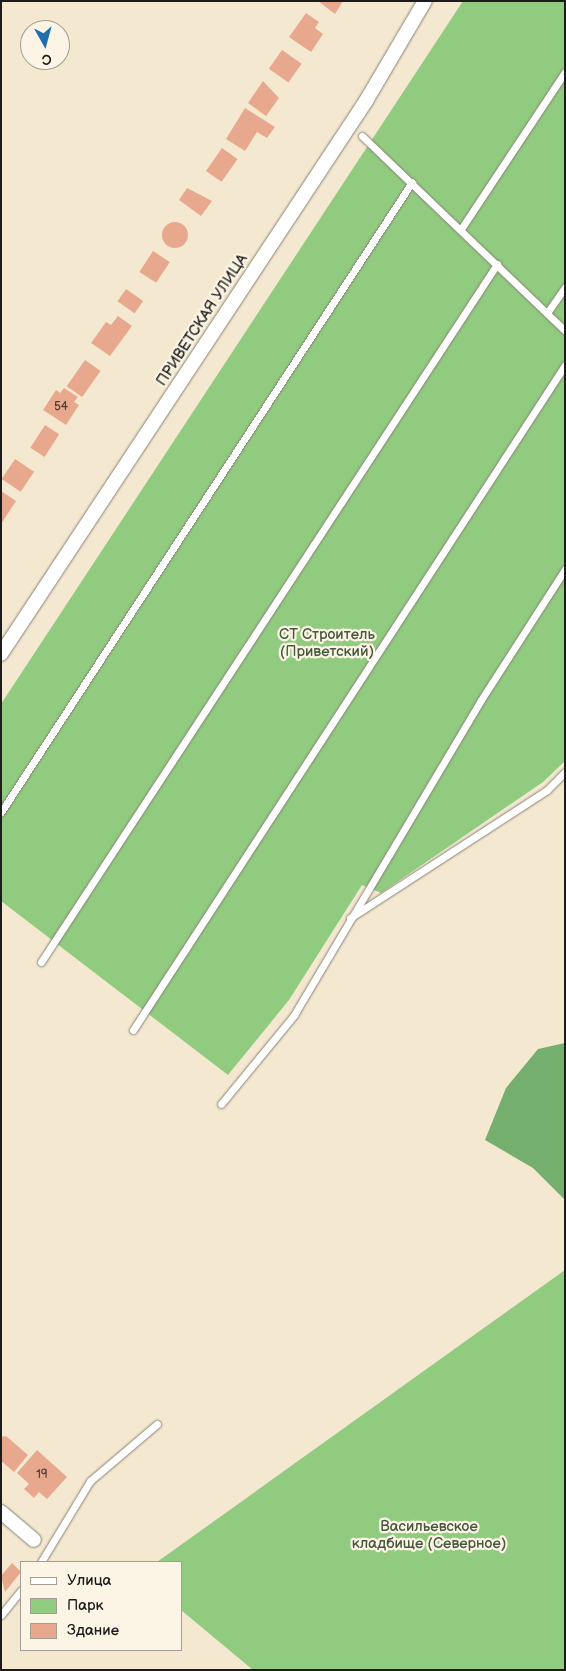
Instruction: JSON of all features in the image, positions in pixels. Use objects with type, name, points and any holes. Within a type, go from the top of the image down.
[{"type":"street","name":"ПРИВЕТСКАЯ УЛИЦА","points":[[1,654],[366,101],[425,1]]},
{"type":"street","points":[[1,1512],[34,1540]]},
{"type":"lane","points":[[460,229],[565,72]]},
{"type":"lane","points":[[362,136],[565,331]]},
{"type":"lane","points":[[1,812],[412,182]]},
{"type":"lane","points":[[41,962],[497,264]]},
{"type":"lane","points":[[546,313],[565,287]]},
{"type":"lane","points":[[133,1030],[565,365]]},
{"type":"lane","points":[[221,1104],[294,1015],[349,919],[565,569]]},
{"type":"lane","points":[[349,919],[547,790],[565,772]]},
{"type":"lane","points":[[42,1561],[60,1536],[73,1503],[90,1481],[157,1424]]},
{"type":"lane","points":[[1,1616],[20,1591]]},
{"type":"green space","name":"СТ Строитель (Приветский)","points":[[463,1],[565,1],[565,761],[543,782],[381,893],[362,885],[289,1000],[228,1075],[1,901],[1,704]]},
{"type":"green space","points":[[565,1043],[565,1200],[533,1168],[485,1140],[506,1088],[538,1049]]},
{"type":"green space","name":"Васильевское кладбище (Северное)","points":[[565,1270],[565,1670],[253,1670],[182,1611],[182,1561],[158,1561]]},
{"type":"building","points":[[318,1],[343,1],[335,14]]},
{"type":"building","points":[[306,13],[319,22],[315,28],[323,34],[311,52],[289,37]]},
{"type":"building","points":[[282,50],[302,64],[288,83],[269,69]]},
{"type":"building","points":[[263,81],[279,98],[266,116],[248,103]]},
{"type":"building","points":[[245,108],[275,127],[267,138],[257,132],[245,151],[226,139]]},
{"type":"building","points":[[222,148],[238,159],[222,182],[206,171]]},
{"type":"building","points":[[187,188],[212,201],[201,216],[179,200]]},
{"type":"building","points":[[175,222],[184,226],[188,235],[184,244],[175,248],[166,244],[162,235],[166,226]]},
{"type":"building","points":[[153,251],[170,262],[156,283],[139,272]]},
{"type":"building","points":[[126,289],[143,301],[135,313],[117,301]]},
{"type":"building","points":[[118,316],[132,326],[110,356],[91,343],[106,322],[111,325]]},
{"type":"building","points":[[85,360],[101,371],[82,397],[67,386]]},
{"type":"building","points":[[64,388],[78,397],[74,402],[79,405],[66,425],[43,410],[56,390],[60,393]]},
{"type":"building","points":[[45,425],[59,434],[45,457],[30,448]]},
{"type":"building","points":[[15,459],[34,472],[21,492],[2,479]]},
{"type":"building","points":[[1,491],[16,501],[1,524]]},
{"type":"building","points":[[6,1436],[28,1455],[14,1472],[1,1461],[1,1437]]},
{"type":"building","points":[[37,1450],[67,1477],[47,1499],[39,1492],[34,1498],[24,1489],[29,1484],[17,1473]]},
{"type":"building","points":[[12,1563],[20,1571],[5,1592],[1,1576]]}]
